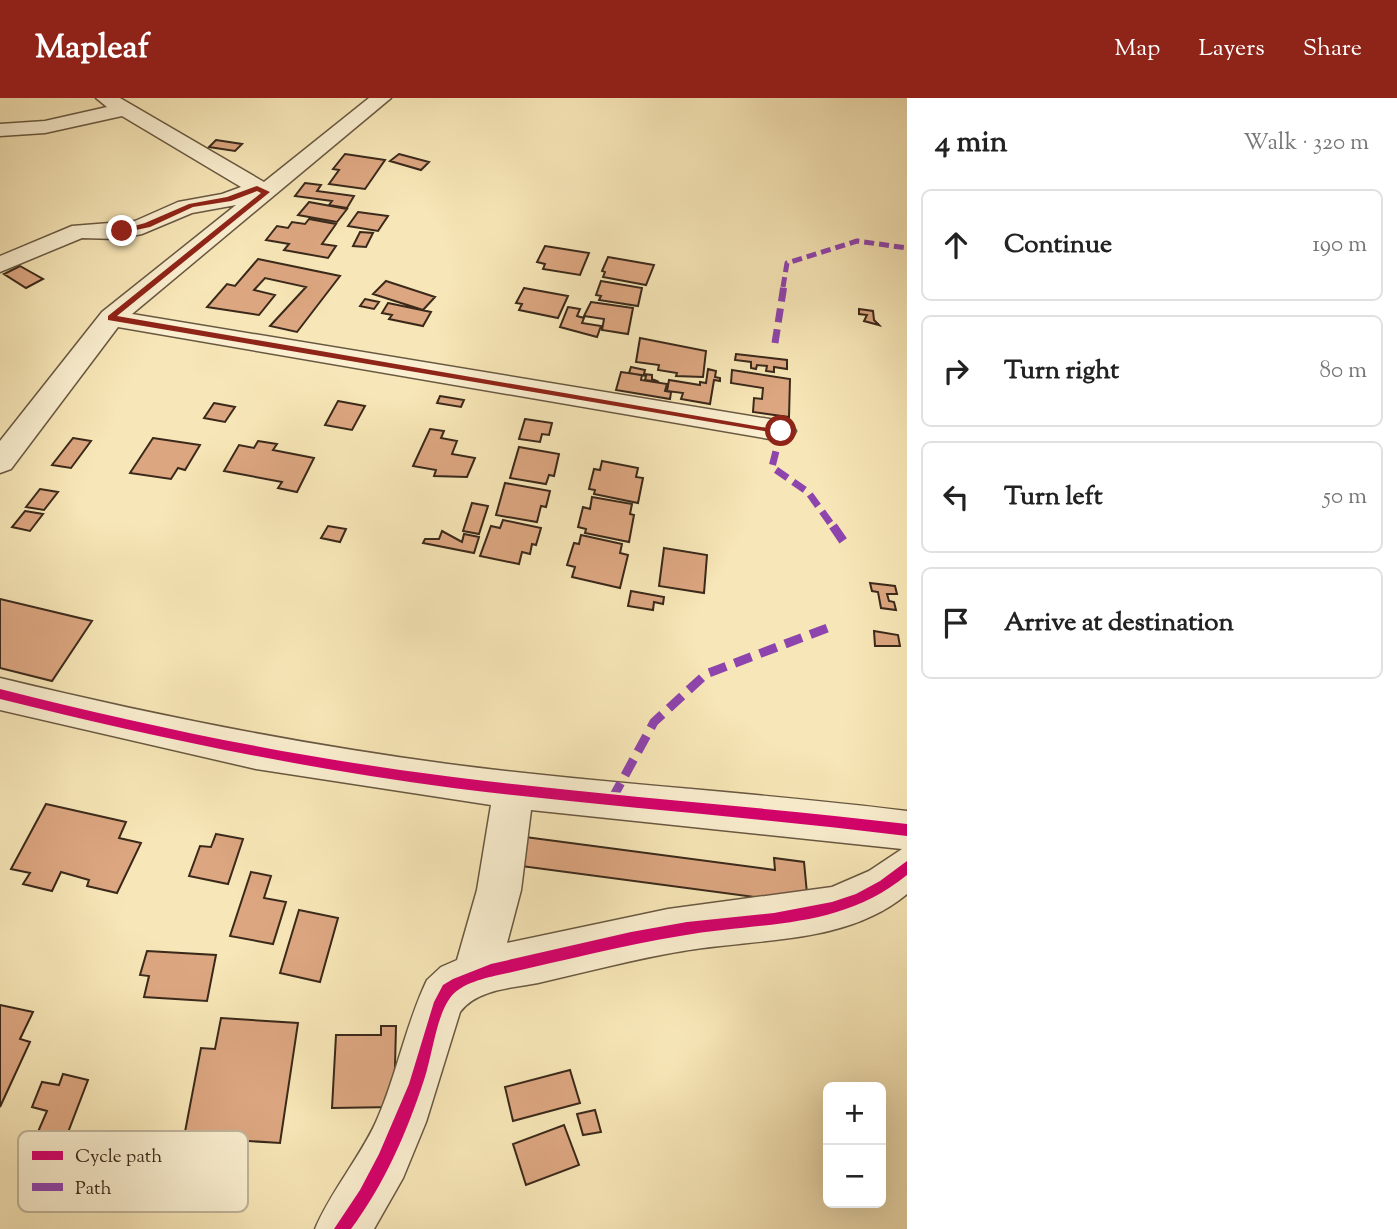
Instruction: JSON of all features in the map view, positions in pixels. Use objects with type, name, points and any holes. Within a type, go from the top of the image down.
[{"type":"street","points":[[0,462],[111,318],[261,190],[381,98]]},
{"type":"street","points":[[0,130],[45,127],[114,104],[261,190]]},
{"type":"street","points":[[0,265],[65,236],[142,227],[186,207],[261,190]]},
{"type":"street","points":[[111,318],[781,431]]},
{"type":"street","points":[[0,694],[184,739],[514,789],[907,830]]},
{"type":"street","points":[[475,976],[499,890],[514,789]]},
{"type":"street","points":[[342,1229],[359,1207],[388,1154],[428,1052],[443,995],[459,982],[639,936],[826,911],[879,888],[907,867]]},
{"type":"building","points":[[216,140],[242,144],[235,151],[209,147]]},
{"type":"building","points":[[345,154],[385,160],[365,189],[329,184],[339,170],[333,169]]},
{"type":"building","points":[[399,154],[429,162],[421,170],[390,161]]},
{"type":"building","points":[[305,183],[321,185],[317,191],[354,196],[347,208],[329,205],[332,201],[295,196]]},
{"type":"building","points":[[309,202],[347,209],[337,222],[298,215]]},
{"type":"building","points":[[358,212],[388,216],[378,231],[348,226]]},
{"type":"building","points":[[309,219],[336,224],[322,244],[336,246],[328,258],[284,250],[289,244],[266,240],[277,226],[288,228],[292,222],[305,224]]},
{"type":"building","points":[[360,232],[373,233],[366,247],[353,246]]},
{"type":"building","points":[[545,246],[589,253],[580,275],[543,269],[545,264],[537,262]]},
{"type":"building","points":[[608,257],[654,265],[646,285],[603,277],[605,272],[602,271]]},
{"type":"building","points":[[258,259],[340,276],[297,332],[270,326],[306,287],[265,278],[254,290],[275,295],[259,315],[207,307],[227,284],[235,286]]},
{"type":"building","points":[[20,266],[43,279],[26,288],[4,274]]},
{"type":"building","points":[[386,281],[435,297],[423,310],[373,294]]},
{"type":"building","points":[[601,281],[642,288],[638,306],[599,300],[601,296],[596,295]]},
{"type":"building","points":[[524,288],[568,296],[558,318],[519,310],[522,304],[516,303]]},
{"type":"building","points":[[365,299],[379,302],[374,309],[360,306]]},
{"type":"building","points":[[591,302],[633,308],[628,334],[602,330],[604,319],[584,316]]},
{"type":"building","points":[[388,303],[431,312],[423,326],[389,319],[392,315],[382,313]]},
{"type":"building","points":[[568,307],[580,309],[577,316],[584,318],[582,323],[601,326],[597,337],[560,327]]},
{"type":"building","points":[[859,309],[873,311],[874,320],[879,325],[864,321],[867,315],[859,314]]},
{"type":"building","points":[[640,338],[706,351],[703,377],[676,376],[677,373],[658,370],[659,365],[636,362]]},
{"type":"building","points":[[736,354],[787,360],[787,369],[774,367],[774,372],[766,371],[767,366],[757,365],[756,369],[751,368],[751,362],[735,360]]},
{"type":"building","points":[[631,367],[645,370],[644,374],[652,375],[652,379],[659,382],[645,380],[646,376],[629,373]]},
{"type":"building","points":[[708,369],[716,371],[715,377],[720,378],[720,381],[714,380],[710,404],[681,399],[683,393],[667,391],[669,380],[700,385],[700,382],[706,383]]},
{"type":"building","points":[[732,370],[790,379],[789,417],[753,412],[754,398],[762,399],[763,388],[731,383]]},
{"type":"building","points":[[621,372],[642,375],[641,380],[667,384],[665,391],[671,392],[670,399],[616,390]]},
{"type":"building","points":[[440,396],[464,400],[461,407],[437,403]]},
{"type":"building","points":[[338,401],[365,406],[352,430],[325,425]]},
{"type":"building","points":[[214,403],[235,407],[225,422],[204,418]]},
{"type":"building","points":[[525,419],[552,423],[549,435],[542,434],[540,442],[519,439]]},
{"type":"building","points":[[430,429],[444,431],[441,438],[457,441],[452,454],[475,458],[467,477],[434,476],[436,470],[413,466]]},
{"type":"building","points":[[73,438],[91,441],[71,468],[52,465]]},
{"type":"building","points":[[153,438],[200,445],[185,470],[178,468],[171,479],[130,473]]},
{"type":"building","points":[[258,441],[277,444],[273,450],[314,458],[297,492],[278,488],[282,482],[224,471],[239,445],[254,448]]},
{"type":"building","points":[[519,447],[559,454],[554,476],[549,475],[546,484],[510,478]]},
{"type":"building","points":[[602,461],[638,468],[636,477],[643,478],[638,503],[594,494],[595,490],[589,489],[594,469],[600,470]]},
{"type":"building","points":[[505,483],[550,491],[546,507],[541,506],[537,522],[496,515]]},
{"type":"building","points":[[40,489],[58,492],[44,510],[26,507]]},
{"type":"building","points":[[592,497],[632,504],[630,514],[634,515],[629,542],[585,533],[586,529],[578,527],[583,507],[590,509]]},
{"type":"building","points":[[472,503],[488,506],[479,534],[463,531]]},
{"type":"building","points":[[25,511],[43,514],[30,531],[12,527]]},
{"type":"building","points":[[503,520],[541,528],[536,545],[532,544],[530,554],[522,552],[519,564],[480,556],[491,526],[500,528]]},
{"type":"building","points":[[328,526],[346,529],[340,542],[321,538]]},
{"type":"building","points":[[442,531],[462,542],[464,534],[479,537],[474,553],[423,543],[425,539],[439,539]]},
{"type":"building","points":[[581,535],[622,544],[620,553],[628,555],[620,588],[572,577],[575,567],[567,565],[574,543],[579,544]]},
{"type":"building","points":[[664,548],[707,555],[704,593],[659,586]]},
{"type":"building","points":[[870,583],[895,586],[897,594],[887,594],[889,601],[894,602],[896,610],[881,608],[878,592],[872,591]]},
{"type":"building","points":[[631,591],[664,597],[663,604],[654,602],[653,610],[628,606]]},
{"type":"building","points":[[0,599],[92,621],[52,681],[0,668]]},
{"type":"building","points":[[874,631],[898,635],[900,646],[875,646]]},
{"type":"building","points":[[46,804],[126,822],[119,838],[141,843],[117,893],[87,886],[89,880],[61,872],[52,891],[23,884],[30,873],[11,869]]},
{"type":"building","points":[[216,834],[243,839],[228,884],[189,876],[200,846],[211,847]]},
{"type":"building","points":[[510,835],[775,870],[774,858],[804,862],[808,904],[506,864]]},
{"type":"building","points":[[251,872],[271,876],[264,898],[286,902],[273,944],[230,936]]},
{"type":"building","points":[[299,910],[338,918],[320,982],[280,973]]},
{"type":"building","points":[[147,951],[216,955],[207,1001],[144,997],[149,976],[140,975]]},
{"type":"building","points":[[0,1005],[33,1012],[20,1039],[30,1042],[0,1107]]},
{"type":"building","points":[[221,1018],[298,1023],[280,1143],[248,1141],[248,1131],[185,1131],[201,1048],[215,1049]]},
{"type":"building","points":[[381,1026],[396,1026],[394,1107],[332,1108],[336,1035],[381,1035]]},
{"type":"building","points":[[570,1070],[580,1103],[513,1121],[505,1087]]},
{"type":"building","points":[[63,1074],[88,1080],[68,1131],[38,1131],[47,1111],[32,1107],[42,1082],[59,1085]]},
{"type":"building","points":[[595,1110],[601,1132],[583,1135],[577,1114]]},
{"type":"building","points":[[564,1125],[579,1165],[526,1185],[513,1144]]},
{"type":"marked path","points":[[775,343],[787,263],[857,241],[907,248]]},
{"type":"marked path","points":[[781,431],[772,467],[808,492],[846,545]]},
{"type":"marked path","points":[[612,799],[654,722],[706,674],[830,627]]},
{"type":"cycle path","points":[[0,694],[192,739],[386,773],[516,790],[907,830]]},
{"type":"cycle path","points":[[342,1229],[385,1160],[416,1084],[443,996],[457,984],[491,970],[612,942],[687,928],[803,915],[832,908],[859,899],[884,886],[907,867]]},
{"type":"route","points":[[122,231],[148,225],[191,205],[229,199],[257,188],[266,192],[111,318],[781,431]]}]
